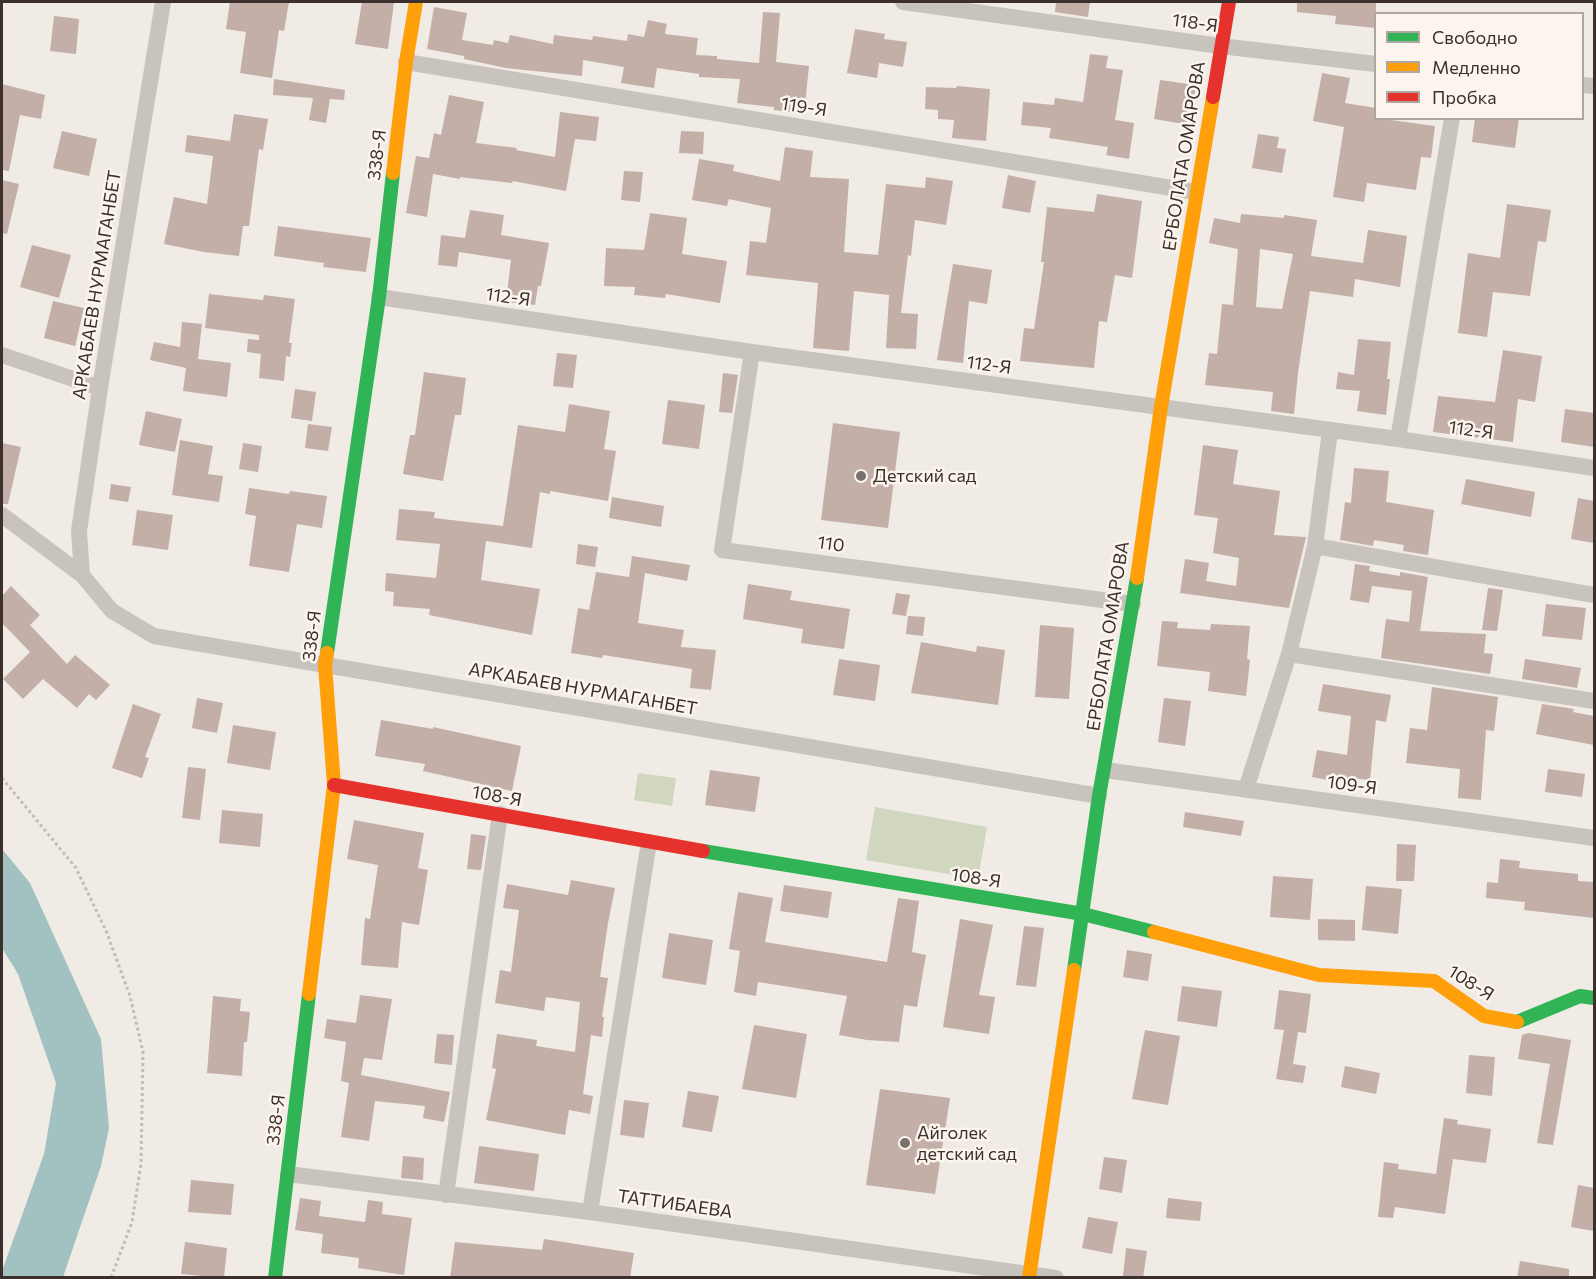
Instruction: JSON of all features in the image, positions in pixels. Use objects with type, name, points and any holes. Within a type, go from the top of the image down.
[{"type":"street","name":"АРКАБАЕВ НУРМАГАНБЕТ","points":[[82,575],[79,531],[163,2]]},
{"type":"street","name":"338-Я","points":[[275,1278],[334,785],[325,665],[379,297],[406,62],[416,2]]},
{"type":"street","name":"118-Я","points":[[903,2],[1220,46],[1374,64]]},
{"type":"street","name":"ЕРБОЛАТА ОМАРОВА","points":[[1029,1276],[1099,796],[1133,604],[1161,407],[1229,2]]},
{"type":"street","name":"119-Я","points":[[406,62],[1196,192]]},
{"type":"street","points":[[1398,439],[1452,120]]},
{"type":"street","name":"112-Я","points":[[379,297],[752,352],[1398,439],[1594,468]]},
{"type":"street","name":"110","points":[[752,352],[722,550],[1133,604]]},
{"type":"street","points":[[2,355],[100,388]]},
{"type":"street","points":[[1246,789],[1289,654],[1315,546],[1330,431]]},
{"type":"street","name":"АРКАБАЕВ НУРМАГАНБЕТ","points":[[2,515],[82,575],[112,611],[154,636],[1099,796]]},
{"type":"street","points":[[1315,546],[1594,595]]},
{"type":"street","points":[[1289,654],[1594,701]]},
{"type":"street","name":"109-Я","points":[[1105,770],[1594,838]]},
{"type":"street","name":"108-Я","points":[[334,785],[648,842],[1083,914],[1319,975],[1434,981],[1484,1016],[1518,1022],[1580,996],[1594,998]]},
{"type":"street","points":[[446,1195],[500,814]]},
{"type":"street","points":[[590,1212],[648,842]]},
{"type":"street","name":"ТАТТИБАЕВА","points":[[288,1174],[590,1212],[1029,1276],[1056,1278]]},
{"type":"path","points":[[2,778],[76,868],[107,933],[130,996],[143,1052],[141,1164],[132,1222],[111,1278]]},
{"type":"green space","points":[[638,773],[676,778],[672,806],[634,800]]},
{"type":"green space","points":[[875,807],[987,827],[978,879],[866,860]]},
{"type":"water","points":[[2,849],[30,883],[101,1039],[109,1128],[101,1166],[63,1277],[2,1277],[2,1271],[44,1154],[56,1083],[18,974],[2,948]]},
{"type":"building","points":[[230,2],[289,2],[284,31],[279,30],[272,78],[240,73],[246,32],[226,29]]},
{"type":"building","points":[[362,2],[394,2],[388,49],[355,44]]},
{"type":"building","points":[[1056,2],[1090,2],[1088,17],[1055,12]]},
{"type":"building","points":[[1297,2],[1376,2],[1374,28],[1335,24],[1336,16],[1297,12]]},
{"type":"building","points":[[434,7],[467,13],[462,40],[493,45],[494,40],[508,43],[510,35],[553,44],[554,35],[592,40],[593,36],[627,41],[628,34],[644,37],[648,20],[667,24],[665,34],[698,38],[696,55],[759,63],[763,12],[780,13],[776,62],[809,66],[804,114],[774,110],[774,107],[737,103],[740,79],[699,77],[699,74],[657,68],[654,88],[621,83],[624,67],[583,60],[582,76],[506,68],[464,59],[464,56],[427,49]]},
{"type":"building","points":[[54,16],[79,19],[76,54],[50,51]]},
{"type":"building","points":[[855,29],[885,34],[884,39],[907,42],[903,67],[879,63],[877,78],[847,73]]},
{"type":"building","points":[[1090,54],[1108,56],[1106,68],[1123,70],[1115,120],[1134,123],[1129,159],[1106,155],[1108,147],[1049,138],[1051,128],[1021,125],[1023,102],[1054,105],[1055,98],[1083,102]]},
{"type":"building","points":[[1322,73],[1350,78],[1345,103],[1374,108],[1374,120],[1435,126],[1431,158],[1421,157],[1416,190],[1367,183],[1364,202],[1333,197],[1344,127],[1313,121]]},
{"type":"building","points":[[274,79],[345,90],[344,100],[330,99],[326,123],[309,120],[313,98],[273,95]]},
{"type":"building","points":[[1160,80],[1196,85],[1190,125],[1154,119]]},
{"type":"building","points":[[2,84],[45,95],[41,119],[20,115],[9,171],[2,170]]},
{"type":"building","points":[[957,86],[990,89],[986,141],[952,138],[954,120],[938,119],[938,110],[925,109],[926,87],[956,88]]},
{"type":"building","points":[[449,95],[484,102],[476,143],[517,148],[516,150],[555,157],[560,112],[599,117],[596,141],[575,139],[566,191],[513,181],[512,183],[460,177],[460,179],[433,174],[427,217],[406,213],[416,156],[429,158],[434,133],[441,135]]},
{"type":"building","points":[[234,114],[268,119],[263,150],[259,149],[249,226],[243,226],[239,256],[164,244],[174,197],[207,204],[213,156],[185,152],[187,135],[230,141]]},
{"type":"building","points":[[1475,120],[1519,120],[1515,148],[1472,142]]},
{"type":"building","points":[[62,131],[97,139],[89,176],[53,168]]},
{"type":"building","points":[[681,131],[704,132],[703,154],[679,153]]},
{"type":"building","points":[[1258,134],[1279,137],[1277,148],[1286,149],[1282,173],[1252,168]]},
{"type":"building","points":[[785,147],[813,151],[810,177],[849,179],[844,252],[878,255],[886,184],[925,188],[926,177],[953,181],[946,225],[915,220],[901,313],[918,314],[916,349],[886,348],[889,295],[854,291],[849,351],[813,348],[818,283],[746,275],[750,241],[766,243],[771,208],[729,199],[727,206],[692,200],[699,159],[734,165],[733,171],[780,181]]},
{"type":"building","points":[[624,171],[643,172],[640,202],[621,200]]},
{"type":"building","points":[[1008,175],[1036,181],[1030,213],[1002,208]]},
{"type":"building","points":[[2,180],[19,184],[7,234],[2,233]]},
{"type":"building","points":[[1097,194],[1142,201],[1132,278],[1115,275],[1107,322],[1099,321],[1094,368],[1020,361],[1024,328],[1034,329],[1044,262],[1041,262],[1047,207],[1094,212]]},
{"type":"building","points":[[1507,204],[1551,210],[1546,242],[1538,241],[1530,296],[1493,292],[1487,337],[1458,333],[1468,253],[1500,258]]},
{"type":"building","points":[[470,210],[504,215],[501,235],[549,243],[535,305],[506,302],[511,260],[459,252],[457,267],[438,265],[441,235],[465,238]]},
{"type":"building","points":[[650,213],[687,218],[682,254],[727,261],[720,303],[666,294],[665,298],[634,295],[635,287],[604,286],[606,248],[644,250]]},
{"type":"building","points":[[1241,214],[1284,218],[1284,215],[1317,220],[1311,256],[1363,263],[1368,230],[1407,236],[1400,287],[1355,279],[1353,297],[1310,291],[1294,414],[1271,411],[1273,392],[1205,385],[1209,353],[1217,354],[1222,304],[1233,305],[1238,249],[1209,243],[1214,218],[1240,223]],"holes":[[[1260,249],[1293,254],[1282,309],[1256,307]]]},
{"type":"building","points":[[278,226],[371,238],[366,272],[323,267],[324,263],[274,256]]},
{"type":"building","points":[[32,245],[71,255],[59,298],[20,287]]},
{"type":"building","points":[[953,264],[992,270],[987,304],[969,301],[963,363],[937,360]]},
{"type":"building","points":[[209,294],[263,300],[264,295],[295,299],[289,343],[292,343],[290,357],[286,356],[284,381],[259,378],[261,354],[247,352],[248,339],[259,340],[259,335],[205,328]]},
{"type":"building","points":[[53,301],[84,308],[75,346],[44,338]]},
{"type":"building","points":[[182,322],[202,324],[198,359],[231,363],[227,397],[183,391],[186,368],[150,360],[154,342],[180,347]]},
{"type":"building","points":[[1358,339],[1391,342],[1386,415],[1357,411],[1360,391],[1336,389],[1338,372],[1354,375]]},
{"type":"building","points":[[1503,350],[1542,356],[1535,402],[1518,399],[1513,442],[1433,432],[1438,396],[1495,402]]},
{"type":"building","points":[[557,353],[577,355],[573,388],[553,386]]},
{"type":"building","points":[[424,372],[466,378],[461,415],[455,415],[443,481],[403,474],[410,435],[415,435]]},
{"type":"building","points":[[723,373],[738,375],[732,413],[719,412]]},
{"type":"building","points":[[295,389],[316,392],[312,421],[291,418]]},
{"type":"building","points":[[668,400],[705,405],[699,449],[662,444]]},
{"type":"building","points":[[569,404],[610,411],[604,449],[616,451],[608,501],[550,491],[550,494],[540,492],[532,548],[486,541],[481,580],[540,589],[532,635],[429,615],[430,609],[393,606],[394,592],[385,591],[386,573],[436,578],[440,544],[396,540],[399,509],[435,512],[434,518],[503,526],[518,425],[565,432]]},
{"type":"building","points":[[1565,409],[1594,413],[1594,447],[1561,442]]},
{"type":"building","points":[[146,411],[182,419],[175,452],[139,445]]},
{"type":"building","name":"Детский сад","points":[[833,423],[900,432],[888,528],[821,520]]},
{"type":"building","points":[[308,424],[332,427],[328,451],[305,448]]},
{"type":"building","points":[[180,440],[213,446],[208,474],[223,476],[219,502],[172,495]]},
{"type":"building","points":[[2,443],[21,447],[8,504],[2,504]]},
{"type":"building","points":[[243,443],[262,446],[258,472],[239,469]]},
{"type":"building","points":[[1203,445],[1238,450],[1233,484],[1280,491],[1274,535],[1306,537],[1289,608],[1180,593],[1185,559],[1209,563],[1206,581],[1236,586],[1239,558],[1213,553],[1218,518],[1194,515]]},
{"type":"building","points":[[1354,468],[1389,471],[1386,502],[1434,510],[1428,555],[1403,551],[1404,545],[1374,540],[1373,546],[1340,540],[1345,502],[1351,503]]},
{"type":"building","points":[[1466,479],[1535,492],[1531,517],[1461,504]]},
{"type":"building","points":[[111,484],[131,487],[128,502],[109,499]]},
{"type":"building","points":[[249,488],[289,494],[290,491],[327,496],[322,528],[297,524],[289,572],[249,566],[256,516],[245,514]]},
{"type":"building","points":[[612,497],[664,506],[661,527],[609,518]]},
{"type":"building","points":[[1578,498],[1594,501],[1594,543],[1571,539]]},
{"type":"building","points":[[137,510],[173,515],[168,550],[132,545]]},
{"type":"building","points":[[578,544],[598,547],[595,567],[576,564]]},
{"type":"building","points":[[632,556],[690,565],[687,581],[645,573],[638,623],[684,630],[681,647],[716,650],[711,690],[690,688],[692,669],[603,655],[602,658],[571,653],[578,608],[589,610],[596,572],[629,577]]},
{"type":"building","points":[[1355,564],[1370,566],[1369,571],[1400,576],[1400,572],[1428,577],[1420,631],[1486,634],[1484,653],[1493,654],[1490,674],[1381,658],[1386,619],[1409,622],[1412,591],[1372,586],[1369,603],[1350,600]]},
{"type":"building","points":[[748,584],[792,591],[790,600],[850,609],[844,649],[801,643],[803,629],[743,619]]},
{"type":"building","points":[[11,586],[40,615],[30,625],[67,664],[75,655],[110,685],[96,700],[89,694],[77,708],[43,679],[23,699],[3,679],[30,652],[2,623],[2,596]]},
{"type":"building","points":[[1488,588],[1503,590],[1497,631],[1482,630]]},
{"type":"building","points":[[896,593],[910,595],[906,616],[892,614]]},
{"type":"building","points":[[1546,604],[1586,608],[1582,640],[1542,636]]},
{"type":"building","points":[[908,616],[925,617],[923,636],[906,634]]},
{"type":"building","points":[[1162,621],[1178,622],[1177,628],[1210,630],[1211,624],[1250,626],[1247,659],[1250,660],[1246,696],[1208,691],[1210,672],[1157,666]]},
{"type":"building","points":[[1040,625],[1074,628],[1069,699],[1035,697]]},
{"type":"building","points":[[921,642],[976,652],[977,646],[1005,650],[998,705],[911,693]]},
{"type":"building","points":[[839,659],[880,665],[875,701],[833,695]]},
{"type":"building","points":[[1525,659],[1581,668],[1577,688],[1522,679]]},
{"type":"building","points":[[1323,684],[1391,695],[1386,722],[1376,720],[1370,780],[1339,777],[1338,782],[1312,777],[1317,750],[1347,755],[1351,716],[1318,711]]},
{"type":"building","points":[[1432,687],[1498,697],[1494,731],[1486,730],[1481,800],[1458,798],[1460,769],[1406,763],[1410,728],[1427,730]]},
{"type":"building","points":[[197,698],[223,703],[217,733],[192,728]]},
{"type":"building","points":[[1164,698],[1191,701],[1185,746],[1158,742]]},
{"type":"building","points":[[133,704],[161,714],[145,757],[149,758],[142,778],[112,768]]},
{"type":"building","points":[[1542,704],[1574,709],[1573,712],[1594,716],[1594,745],[1536,734]]},
{"type":"building","points":[[381,720],[433,729],[433,727],[521,746],[512,791],[423,771],[425,764],[375,756]]},
{"type":"building","points":[[233,725],[276,732],[270,770],[227,763]]},
{"type":"building","points":[[188,767],[206,769],[200,820],[182,818]]},
{"type":"building","points":[[1548,769],[1585,774],[1582,797],[1545,792]]},
{"type":"building","points":[[710,770],[760,777],[755,812],[705,805]]},
{"type":"building","points":[[222,810],[263,814],[260,847],[219,843]]},
{"type":"building","points":[[1185,812],[1244,821],[1241,836],[1183,827]]},
{"type":"building","points":[[354,820],[424,833],[418,868],[428,870],[419,925],[402,922],[398,968],[361,965],[365,918],[370,919],[378,865],[347,859]]},
{"type":"building","points":[[471,834],[486,836],[481,870],[467,869]]},
{"type":"building","points":[[1397,844],[1416,845],[1414,881],[1396,881]]},
{"type":"building","points":[[1500,859],[1520,861],[1519,868],[1578,874],[1578,881],[1594,882],[1594,918],[1524,910],[1525,902],[1486,898],[1487,882],[1498,883]]},
{"type":"building","points":[[1273,876],[1313,879],[1310,920],[1270,917]]},
{"type":"building","points":[[571,880],[615,888],[600,977],[608,978],[602,1017],[604,1017],[602,1037],[591,1035],[583,1094],[593,1096],[590,1114],[569,1110],[565,1135],[486,1120],[496,1069],[492,1068],[497,1034],[537,1040],[536,1046],[575,1052],[580,1002],[546,997],[544,1011],[495,1003],[500,970],[511,972],[519,910],[503,908],[507,884],[568,895]]},
{"type":"building","points":[[784,885],[832,892],[828,918],[780,911]]},
{"type":"building","points":[[1366,886],[1402,889],[1398,934],[1362,930]]},
{"type":"building","points":[[738,892],[773,898],[765,942],[887,962],[898,898],[919,901],[912,952],[926,955],[917,1007],[904,1005],[899,1042],[839,1035],[847,996],[758,982],[756,996],[734,992],[740,951],[729,949]]},
{"type":"building","points":[[960,919],[993,925],[979,995],[995,997],[989,1034],[943,1027]]},
{"type":"building","points":[[1318,919],[1355,920],[1355,941],[1318,940]]},
{"type":"building","points":[[1024,926],[1044,928],[1036,987],[1016,985]]},
{"type":"building","points":[[669,933],[713,940],[706,985],[662,978]]},
{"type":"building","points":[[1127,950],[1152,954],[1148,981],[1123,977]]},
{"type":"building","points":[[1182,986],[1222,991],[1217,1027],[1177,1021]]},
{"type":"building","points":[[1279,990],[1311,994],[1306,1033],[1298,1032],[1293,1064],[1306,1066],[1303,1083],[1276,1079],[1284,1030],[1274,1029]]},
{"type":"building","points":[[360,995],[392,999],[382,1060],[364,1058],[361,1075],[450,1092],[444,1122],[423,1118],[425,1106],[375,1101],[369,1141],[341,1137],[349,1083],[341,1081],[346,1042],[324,1038],[327,1019],[356,1023]]},
{"type":"building","points":[[213,996],[241,999],[240,1011],[250,1012],[247,1042],[244,1042],[242,1076],[207,1073]]},
{"type":"building","points":[[754,1025],[807,1034],[796,1098],[742,1089]]},
{"type":"building","points":[[1145,1030],[1180,1036],[1168,1105],[1132,1099]]},
{"type":"building","points":[[1529,1033],[1571,1040],[1553,1145],[1537,1143],[1550,1064],[1518,1059],[1522,1035]]},
{"type":"building","points":[[437,1034],[454,1035],[452,1065],[434,1063]]},
{"type":"building","points":[[1469,1055],[1495,1057],[1492,1096],[1466,1093]]},
{"type":"building","points":[[1345,1066],[1380,1073],[1376,1094],[1341,1087]]},
{"type":"building","name":"Айголек детский сад","points":[[880,1089],[950,1098],[935,1194],[866,1185]]},
{"type":"building","points":[[688,1091],[719,1096],[712,1132],[682,1127]]},
{"type":"building","points":[[624,1100],[649,1103],[644,1138],[620,1135]]},
{"type":"building","points":[[1444,1118],[1458,1120],[1457,1124],[1491,1129],[1486,1163],[1453,1159],[1445,1214],[1395,1207],[1393,1218],[1378,1217],[1384,1162],[1399,1164],[1398,1169],[1436,1174]]},
{"type":"building","points":[[479,1146],[539,1154],[534,1191],[474,1183]]},
{"type":"building","points":[[403,1156],[424,1158],[423,1180],[401,1178]]},
{"type":"building","points":[[1104,1157],[1127,1160],[1122,1193],[1099,1189]]},
{"type":"building","points":[[191,1180],[234,1184],[231,1215],[188,1212]]},
{"type":"building","points":[[1578,1185],[1594,1188],[1594,1231],[1571,1227]]},
{"type":"building","points":[[300,1198],[321,1201],[319,1216],[365,1222],[368,1200],[383,1202],[382,1214],[412,1218],[404,1275],[358,1268],[359,1258],[321,1253],[323,1234],[295,1230]]},
{"type":"building","points":[[1168,1198],[1202,1202],[1200,1221],[1166,1218]]},
{"type":"building","points":[[1088,1217],[1118,1222],[1112,1254],[1082,1248]]},
{"type":"building","points":[[544,1239],[634,1253],[630,1278],[450,1278],[455,1242],[542,1250]]},
{"type":"building","points":[[185,1242],[227,1248],[224,1278],[181,1274]]},
{"type":"building","points":[[1126,1248],[1147,1251],[1143,1278],[1123,1276]]},
{"type":"building","points":[[1520,1261],[1569,1269],[1569,1278],[1517,1278]]},
{"type":"traffic: fast","points":[[327,653],[379,297],[393,173]]},
{"type":"traffic: fast","points":[[1074,970],[1099,796],[1137,578]]},
{"type":"traffic: fast","points":[[703,851],[1083,914],[1154,932]]},
{"type":"traffic: fast","points":[[275,1278],[309,994]]},
{"type":"traffic: fast","points":[[1517,1022],[1580,996],[1594,998]]},
{"type":"traffic: slow","points":[[393,173],[406,62],[416,2]]},
{"type":"traffic: slow","points":[[1137,578],[1161,407],[1213,97]]},
{"type":"traffic: slow","points":[[309,994],[334,785],[325,665],[327,653]]},
{"type":"traffic: slow","points":[[1154,932],[1319,975],[1434,981],[1484,1016],[1517,1022]]},
{"type":"traffic: slow","points":[[1029,1278],[1074,970]]},
{"type":"traffic: jam","points":[[1213,97],[1229,2]]},
{"type":"traffic: jam","points":[[334,785],[703,851]]},
{"type":"place","name":"Детский сад","points":[[861,476]]},
{"type":"place","name":"Айголек детский сад","points":[[905,1143]]}]
